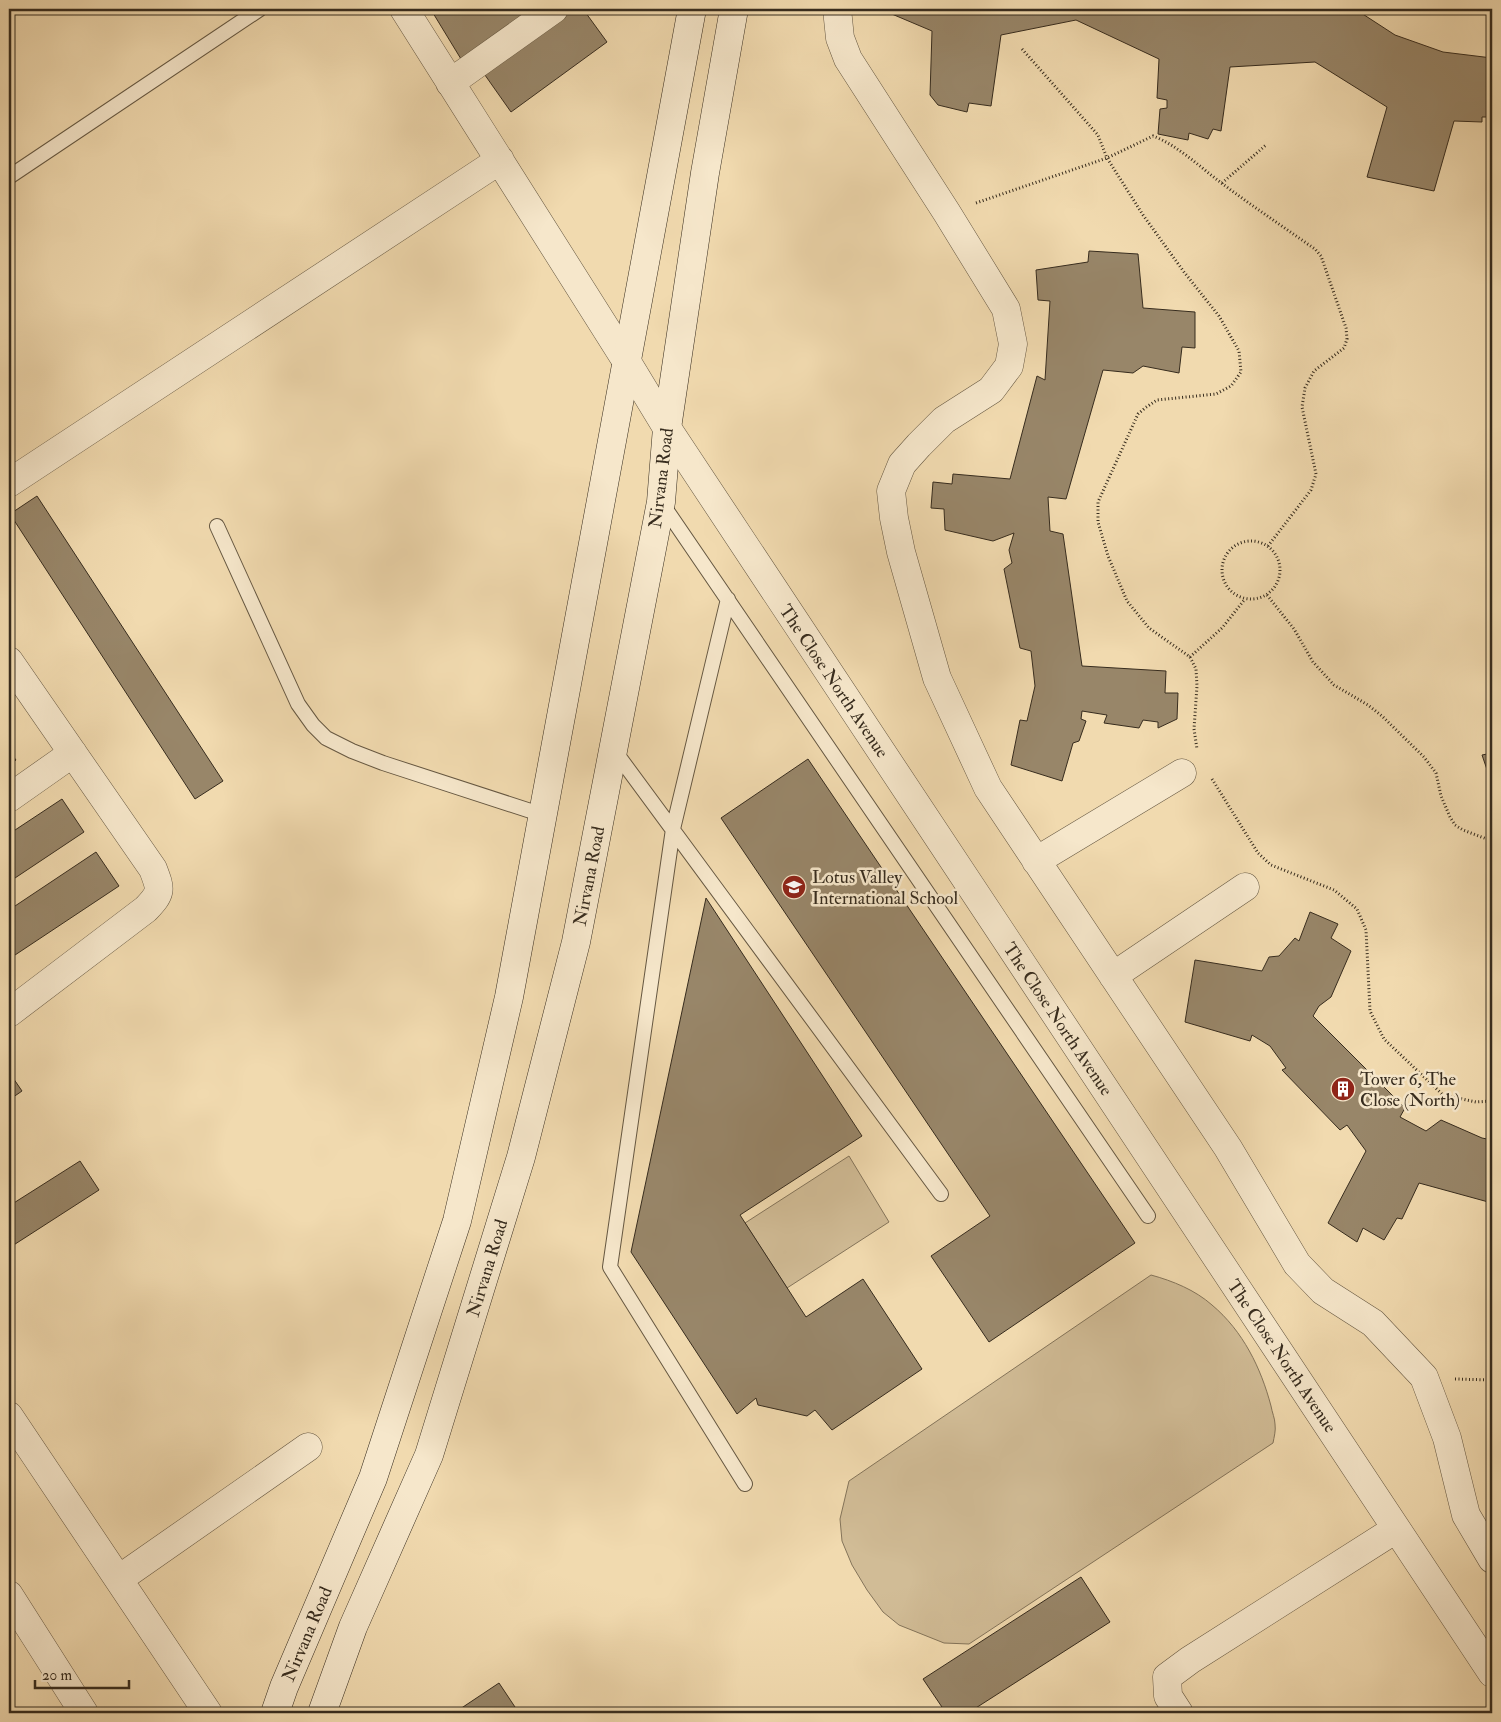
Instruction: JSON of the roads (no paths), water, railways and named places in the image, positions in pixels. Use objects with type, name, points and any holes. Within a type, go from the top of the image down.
[{"type":"street","name":"The Close North Avenue","points":[[404,9],[667,428],[1492,1673]]},
{"type":"street","points":[[450,83],[554,9]]},
{"type":"street","name":"Nirvana Road","points":[[275,1713],[284,1687],[373,1478],[457,1221],[509,997],[692,9]]},
{"type":"street","name":"Nirvana Road","points":[[322,1713],[353,1627],[428,1455],[521,1157],[576,942],[661,502],[667,428],[705,173],[734,9]]},
{"type":"street","points":[[837,9],[840,38],[848,59],[1006,309],[1013,344],[1008,366],[991,390],[944,420],[902,464],[891,491],[894,518],[902,552],[937,678],[988,788],[1228,1148],[1297,1264],[1324,1291],[1373,1323],[1424,1377],[1446,1438],[1466,1515],[1492,1559]]},
{"type":"street","points":[[9,483],[500,160]]},
{"type":"street","points":[[9,661],[153,868],[159,886],[157,897],[146,910],[9,1013]]},
{"type":"street","points":[[9,798],[73,753]]},
{"type":"street","points":[[1036,861],[1190,765]]},
{"type":"street","points":[[1113,976],[1245,887]]},
{"type":"street","points":[[9,1416],[208,1713]]},
{"type":"street","points":[[119,1579],[308,1447]]},
{"type":"street","points":[[1179,1713],[1168,1696],[1167,1677],[1190,1660],[1396,1529]]},
{"type":"street","points":[[9,1595],[84,1713]]},
{"type":"lane","points":[[9,177],[260,9]]},
{"type":"lane","points":[[661,502],[1148,1216]]},
{"type":"lane","points":[[217,526],[298,704],[326,738],[383,763],[543,815]]},
{"type":"lane","points":[[728,599],[673,829],[610,1267],[745,1484]]},
{"type":"lane","points":[[613,748],[941,1194]]},
{"type":"place","name":"Lotus Valley International School","points":[[794,887]]},
{"type":"place","name":"Tower 6, The Close (North)","points":[[1343,1089]]}]
